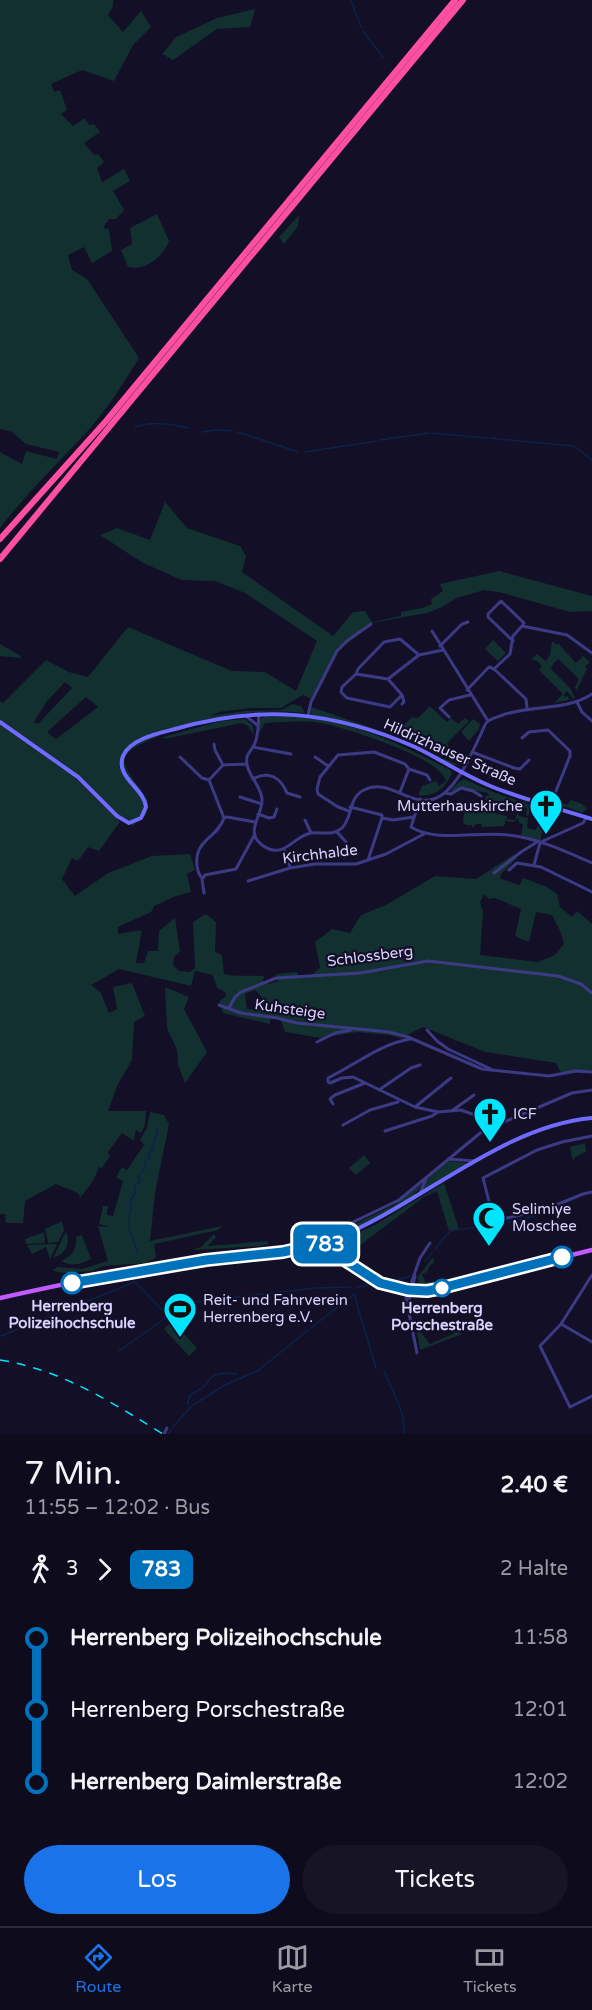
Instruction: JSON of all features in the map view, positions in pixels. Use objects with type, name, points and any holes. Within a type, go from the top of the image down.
[{"type":"highway","points":[[399,73],[455,0]]},
{"type":"highway","points":[[2,537],[106,421],[463,0]]},
{"type":"highway","points":[[1,558],[393,80]]},
{"type":"main road","name":"Hildrizhauser Straße","points":[[0,722],[78,777],[117,816],[129,823],[141,818],[146,807],[142,795],[123,771],[124,755],[130,746],[138,741],[194,723],[259,714],[308,716],[390,737],[487,784],[592,819]]},
{"type":"main road","points":[[0,1298],[206,1260],[283,1252],[323,1243],[374,1221],[477,1161],[542,1129],[592,1118]]},
{"type":"main road","points":[[338,1247],[342,1236]]},
{"type":"main road","points":[[334,1239],[349,1262],[357,1269],[387,1286],[411,1289],[432,1290],[548,1260],[592,1252]]},
{"type":"main road","points":[[323,1243],[338,1247]]},
{"type":"street","points":[[494,669],[508,655],[513,641],[513,636],[524,623],[501,601],[488,614],[488,617],[513,641]]},
{"type":"street","points":[[440,646],[462,624],[468,622]]},
{"type":"street","points":[[308,716],[311,702],[337,651],[371,624]]},
{"type":"street","points":[[522,626],[567,634],[592,653]]},
{"type":"street","points":[[432,631],[488,721]]},
{"type":"street","points":[[402,695],[390,707],[347,698],[341,692],[342,687],[384,642],[400,639],[420,655]]},
{"type":"street","points":[[388,679],[420,655],[442,650]]},
{"type":"street","points":[[467,690],[489,667],[526,699],[527,708]]},
{"type":"street","points":[[356,674],[388,679],[402,695],[404,702],[402,704]]},
{"type":"street","points":[[449,717],[440,708],[449,700],[470,694]]},
{"type":"street","points":[[255,834],[263,846],[269,849],[284,849],[302,836],[311,833],[328,834],[336,831],[344,825],[358,794],[371,787],[384,787],[420,800],[434,799],[444,793],[461,772],[488,721],[514,710],[577,702],[592,694]]},
{"type":"street","points":[[577,702],[582,712],[592,721]]},
{"type":"street","points":[[202,879],[205,875],[236,869],[255,834],[255,822],[262,804],[261,792],[253,779],[248,764],[248,755],[253,747],[259,714]]},
{"type":"street","points":[[243,715],[258,727]]},
{"type":"street","points":[[522,738],[529,732],[548,730],[570,751],[550,806]]},
{"type":"street","points":[[214,744],[223,765]]},
{"type":"street","points":[[253,747],[291,754]]},
{"type":"street","points":[[368,860],[382,815],[338,807],[318,794],[318,780],[328,766],[338,755],[374,752],[405,764],[409,769],[426,775],[430,780]]},
{"type":"street","points":[[472,752],[520,769],[529,760]]},
{"type":"street","points":[[180,757],[202,778],[209,780]]},
{"type":"street","points":[[315,757],[328,766]]},
{"type":"street","points":[[209,780],[223,765],[248,764]]},
{"type":"street","points":[[400,792],[409,769]]},
{"type":"street","points":[[253,779],[257,776],[273,776],[282,781],[286,793],[300,797]]},
{"type":"street","points":[[209,780],[224,818]]},
{"type":"street","points":[[444,793],[451,794],[461,789],[473,791],[481,796]]},
{"type":"street","points":[[240,797],[262,804]]},
{"type":"street","points":[[420,800],[412,828],[426,834],[505,834],[540,843],[592,863]]},
{"type":"street","points":[[258,814],[269,818],[274,817],[277,809]]},
{"type":"street","points":[[494,873],[521,852],[583,823],[586,817]]},
{"type":"street","points":[[224,818],[255,822]]},
{"type":"street","points":[[204,893],[202,879],[198,874],[196,855],[204,840],[215,834],[224,818]]},
{"type":"street","points":[[382,819],[414,818]]},
{"type":"street","points":[[305,820],[311,833]]},
{"type":"street","points":[[336,831],[346,842]]},
{"type":"street","name":"Kirchhalde","points":[[248,881],[290,868],[315,864],[347,865],[368,860],[386,854],[426,834]]},
{"type":"street","points":[[534,865],[540,843]]},
{"type":"street","points":[[284,849],[290,868]]},
{"type":"street","points":[[509,870],[517,863],[534,865],[592,892]]},
{"type":"street","name":"Schlossberg","points":[[229,1008],[241,992],[276,978],[360,973],[428,961],[558,976],[581,984],[591,993]]},
{"type":"street","name":"Kuhsteige","points":[[219,1005],[241,1013],[297,1023],[389,1032],[412,1039],[474,1067],[491,1070]]},
{"type":"street","points":[[316,1042],[335,1033],[359,1029]]},
{"type":"street","points":[[428,1030],[448,1049],[491,1070],[549,1076],[576,1071],[592,1072]]},
{"type":"street","points":[[412,1039],[391,1044],[369,1054],[327,1080],[330,1083],[349,1076],[400,1101],[438,1112]]},
{"type":"street","points":[[379,1090],[411,1068],[420,1065]]},
{"type":"street","points":[[415,1107],[451,1078]]},
{"type":"street","points":[[333,1104],[330,1099],[334,1095],[365,1083]]},
{"type":"street","points":[[385,1131],[438,1112],[453,1110],[475,1115],[490,1125],[497,1125],[573,1093],[592,1090]]},
{"type":"street","points":[[453,1110],[474,1095]]},
{"type":"street","points":[[343,1125],[370,1110],[400,1101]]},
{"type":"street","points":[[334,1239],[331,1229],[347,1225],[399,1200],[490,1125]]},
{"type":"street","points":[[592,1136],[537,1150],[483,1178],[491,1209],[498,1220],[554,1207],[592,1192]]},
{"type":"street","points":[[448,1159],[477,1161]]},
{"type":"street","points":[[418,1197],[428,1176]]},
{"type":"street","points":[[417,1353],[406,1300],[420,1258],[430,1243]]},
{"type":"street","points":[[592,1275],[561,1324],[540,1346],[570,1407],[592,1396]]},
{"type":"street","points":[[561,1324],[592,1342]]},
{"type":"street","points":[[164,1434],[167,1428]]},
{"type":"green space","points":[[0,0],[113,0],[113,6],[108,15],[123,32],[141,11],[151,27],[133,45],[114,81],[82,70],[51,84],[54,92],[60,90],[67,110],[61,114],[73,126],[85,118],[89,125],[94,124],[100,132],[84,143],[94,155],[98,154],[104,162],[97,168],[102,182],[124,169],[130,181],[113,191],[124,210],[116,219],[109,219],[103,228],[109,229],[112,251],[92,263],[84,247],[68,255],[72,270],[87,279],[139,358],[93,425],[0,528],[0,452],[22,464],[26,451],[57,459],[59,452],[26,444],[12,432],[0,429]]},
{"type":"green space","points":[[255,9],[250,27],[217,29],[173,60],[162,54],[176,37],[217,18]]},
{"type":"green space","points":[[157,214],[169,241],[166,247],[153,262],[141,267],[128,267],[121,250],[132,244],[130,228]]},
{"type":"green space","points":[[299,215],[298,226],[284,244],[279,237]]},
{"type":"green space","points":[[165,502],[187,528],[240,546],[246,556],[242,572],[333,636],[353,612],[365,611],[372,622],[401,616],[401,612],[432,604],[431,599],[443,591],[440,584],[499,571],[592,596],[592,611],[570,612],[484,590],[457,598],[427,613],[371,623],[337,651],[311,699],[303,695],[281,708],[250,708],[219,712],[210,716],[245,711],[282,710],[293,704],[301,706],[305,713],[267,712],[213,718],[158,732],[159,736],[132,749],[124,761],[126,768],[148,804],[146,815],[132,826],[129,820],[119,815],[77,775],[0,719],[0,701],[3,703],[46,660],[69,672],[88,677],[128,627],[232,671],[265,672],[296,691],[317,641],[245,593],[215,581],[182,580],[143,563],[100,535],[117,528],[150,540]],"holes":[[[65,682],[72,688],[38,724],[34,722],[47,701]],[[86,697],[98,707],[56,739],[47,732]]]},
{"type":"green space","points":[[493,640],[506,653],[498,661],[485,649]]},
{"type":"green space","points":[[552,642],[557,645],[558,643],[576,663],[583,656],[590,662],[585,667],[587,669],[576,691],[575,687],[579,679],[558,659],[553,664],[551,669],[570,688],[575,698],[573,699],[567,691],[564,695],[568,696],[569,700],[554,703],[563,694],[539,670],[542,666],[531,659],[537,654],[546,661],[550,655]]},
{"type":"green space","points":[[0,644],[21,656],[20,658],[0,656]]},
{"type":"green space","points":[[430,706],[447,722],[451,718],[458,724],[465,718],[469,721],[447,743],[461,760],[454,761],[395,734],[412,717],[418,718]]},
{"type":"green space","points":[[311,707],[384,732],[458,765],[453,765],[367,729],[312,715]]},
{"type":"green space","points":[[263,717],[304,717],[347,725],[400,745],[452,773],[439,791],[430,795],[418,795],[422,786],[436,781],[439,786],[446,781],[439,771],[416,756],[348,730],[321,723],[300,721],[265,723],[258,734],[260,720]]},
{"type":"green space","points":[[245,719],[253,726],[254,735],[248,726],[242,723],[164,739],[163,737],[221,721]]},
{"type":"green space","points":[[473,719],[480,724],[479,729],[469,741],[461,732]]},
{"type":"green space","points":[[0,724],[74,777],[120,822],[99,851],[88,847],[78,861],[72,858],[62,879],[75,896],[108,873],[152,856],[190,854],[195,870],[187,874],[191,892],[154,906],[151,912],[118,927],[118,934],[142,930],[136,963],[144,963],[148,951],[158,951],[159,931],[175,918],[180,951],[174,957],[173,965],[179,971],[190,972],[195,968],[193,922],[206,914],[216,922],[215,952],[222,955],[224,974],[264,976],[263,981],[269,984],[278,981],[275,974],[297,972],[299,978],[309,977],[320,968],[315,942],[332,929],[350,933],[361,915],[386,905],[435,876],[476,879],[513,855],[517,858],[500,875],[501,879],[520,885],[523,878],[547,887],[557,894],[560,907],[572,917],[577,911],[592,924],[592,1070],[561,1073],[556,1063],[485,1052],[423,1027],[401,1038],[357,1032],[321,1038],[285,1032],[280,1018],[270,1016],[270,1024],[223,1013],[219,1002],[226,996],[225,992],[217,988],[213,975],[195,971],[191,986],[119,969],[91,985],[101,993],[109,1013],[117,1009],[113,987],[132,983],[145,1016],[134,1022],[132,1060],[118,1084],[108,1111],[146,1111],[145,1125],[141,1133],[136,1130],[134,1141],[122,1133],[108,1152],[110,1156],[102,1168],[99,1167],[93,1181],[80,1198],[76,1192],[56,1184],[25,1201],[23,1223],[6,1223],[5,1216],[7,1215],[0,1214]],"holes":[[[484,894],[489,899],[495,898],[521,909],[515,936],[529,942],[536,912],[552,915],[564,944],[555,955],[538,962],[480,955],[483,912],[480,902]],[[255,990],[261,996],[262,1005],[255,1010],[247,1009],[245,994]]]},
{"type":"green space","points":[[464,779],[539,808],[538,812],[530,810],[528,816],[526,815],[527,808],[512,804],[508,814],[507,805],[498,803],[496,806],[496,801],[485,800],[486,796],[489,796],[488,793],[463,788],[449,792]]},
{"type":"green space","points":[[554,800],[567,805],[571,800],[582,804],[587,809],[582,813],[554,805]]},
{"type":"green space","points":[[465,806],[507,816],[504,826],[482,827],[481,824],[477,824],[472,828],[472,825],[466,825],[463,822]]},
{"type":"green space","points":[[517,813],[519,816],[528,818],[527,828],[535,830],[539,824],[544,823],[556,826],[545,828],[541,834],[541,841],[521,835],[523,825],[518,818],[514,822],[506,821],[507,819],[515,820]]},
{"type":"green space","points":[[165,987],[189,997],[184,1009],[207,1052],[185,1083],[178,1065],[177,1050],[167,1028]]},
{"type":"green space","points":[[150,1112],[164,1115],[169,1124],[155,1193],[150,1241],[222,1226],[218,1230],[154,1244],[156,1258],[145,1263],[103,1266],[92,1271],[65,1273],[53,1271],[57,1267],[82,1269],[108,1261],[98,1226],[110,1227],[99,1224],[103,1206],[108,1206],[107,1215],[113,1216],[123,1181],[116,1177],[122,1167],[127,1170],[144,1145],[140,1140],[147,1128]]},
{"type":"green space","points":[[585,1143],[586,1152],[575,1157],[573,1161],[570,1147]]},
{"type":"green space","points":[[364,1155],[370,1163],[356,1175],[349,1168]]},
{"type":"green space","points":[[449,1161],[468,1163],[422,1191],[430,1176]]},
{"type":"green space","points":[[424,1182],[409,1199],[388,1213],[342,1233],[338,1234],[335,1231],[337,1228],[349,1227],[394,1205]]},
{"type":"green space","points":[[444,1183],[459,1229],[449,1231],[437,1191],[424,1197],[351,1252],[360,1267],[346,1253],[341,1243],[347,1237],[373,1226]]},
{"type":"green space","points":[[62,1221],[64,1230],[58,1242],[48,1243],[45,1229]]},
{"type":"green space","points":[[66,1231],[68,1244],[61,1254],[53,1258]]},
{"type":"green space","points":[[44,1232],[45,1243],[26,1244],[25,1239]]},
{"type":"green space","points":[[214,1234],[216,1237],[208,1246],[267,1241],[269,1244],[192,1250],[201,1247]]},
{"type":"green space","points":[[82,1235],[91,1259],[76,1264],[61,1261],[73,1252],[76,1237]]},
{"type":"green space","points":[[57,1244],[50,1259],[46,1247],[32,1254],[27,1245]]},
{"type":"green space","points":[[433,1257],[434,1263],[430,1265],[427,1272],[422,1274],[425,1282],[464,1280],[421,1286],[417,1278]]},
{"type":"green space","name":"Reit- und Fahrverein Herrenberg e.V.","points":[[172,1321],[197,1348],[189,1356],[164,1329]]},
{"type":"green space","points":[[415,1321],[420,1327],[418,1329],[430,1344],[453,1334],[460,1328],[462,1334],[420,1350]]},
{"type":"waterway","points":[[351,0],[361,27]]},
{"type":"waterway","points":[[363,31],[383,57]]},
{"type":"waterway","points":[[135,427],[168,424],[188,428]]},
{"type":"waterway","points":[[202,432],[232,431]]},
{"type":"waterway","points":[[238,432],[298,452]]},
{"type":"waterway","points":[[380,440],[429,433]]},
{"type":"waterway","points":[[432,433],[487,438]]},
{"type":"waterway","points":[[490,438],[562,445]]},
{"type":"waterway","points":[[305,452],[377,441]]},
{"type":"waterway","points":[[564,445],[574,446],[592,460]]},
{"type":"waterway","points":[[138,1253],[129,1228],[130,1201],[135,1194],[135,1185],[140,1182],[139,1176],[145,1168],[144,1163],[152,1151],[158,1127]]},
{"type":"waterway","points":[[538,1215],[565,1207]]},
{"type":"waterway","points":[[508,1222],[535,1216]]},
{"type":"waterway","points":[[435,1249],[450,1231],[504,1223]]},
{"type":"waterway","points":[[425,1261],[432,1253]]},
{"type":"waterway","points":[[396,1280],[410,1276]]},
{"type":"waterway","points":[[1,1336],[135,1282],[168,1316],[185,1303],[315,1288]]},
{"type":"waterway","points":[[356,1287],[369,1285]]},
{"type":"waterway","points":[[317,1288],[351,1287]]},
{"type":"waterway","points":[[311,1328],[354,1294],[376,1368]]},
{"type":"waterway","points":[[119,1351],[167,1317]]},
{"type":"waterway","points":[[193,1405],[225,1385],[259,1370],[308,1330]]},
{"type":"waterway","points":[[384,1371],[401,1410],[404,1434]]},
{"type":"waterway","points":[[188,1404],[191,1395],[215,1375],[237,1374]]},
{"type":"waterway","points":[[172,1428],[191,1407]]},
{"type":"waterway","points":[[168,1434],[171,1430]]},
{"type":"railway","points":[[0,1360],[65,1379],[105,1399],[163,1434]]},
{"type":"bus line","name":"783","points":[[72,1283],[206,1260],[283,1252],[323,1243],[336,1248],[346,1261],[380,1283],[396,1288],[427,1291],[562,1257]]},
{"type":"place","name":"Mutterhauskirche","points":[[546,835]]},
{"type":"place","name":"ICF","points":[[490,1143]]},
{"type":"place","name":"Selimiye Moschee","points":[[489,1247]]},
{"type":"place","name":"Herrenberg Polizeihochschule","points":[[72,1283]]},
{"type":"place","name":"Herrenberg Porschestraße","points":[[442,1288]]},
{"type":"place","name":"Reit- und Fahrverein Herrenberg e.V.","points":[[180,1338]]}]
